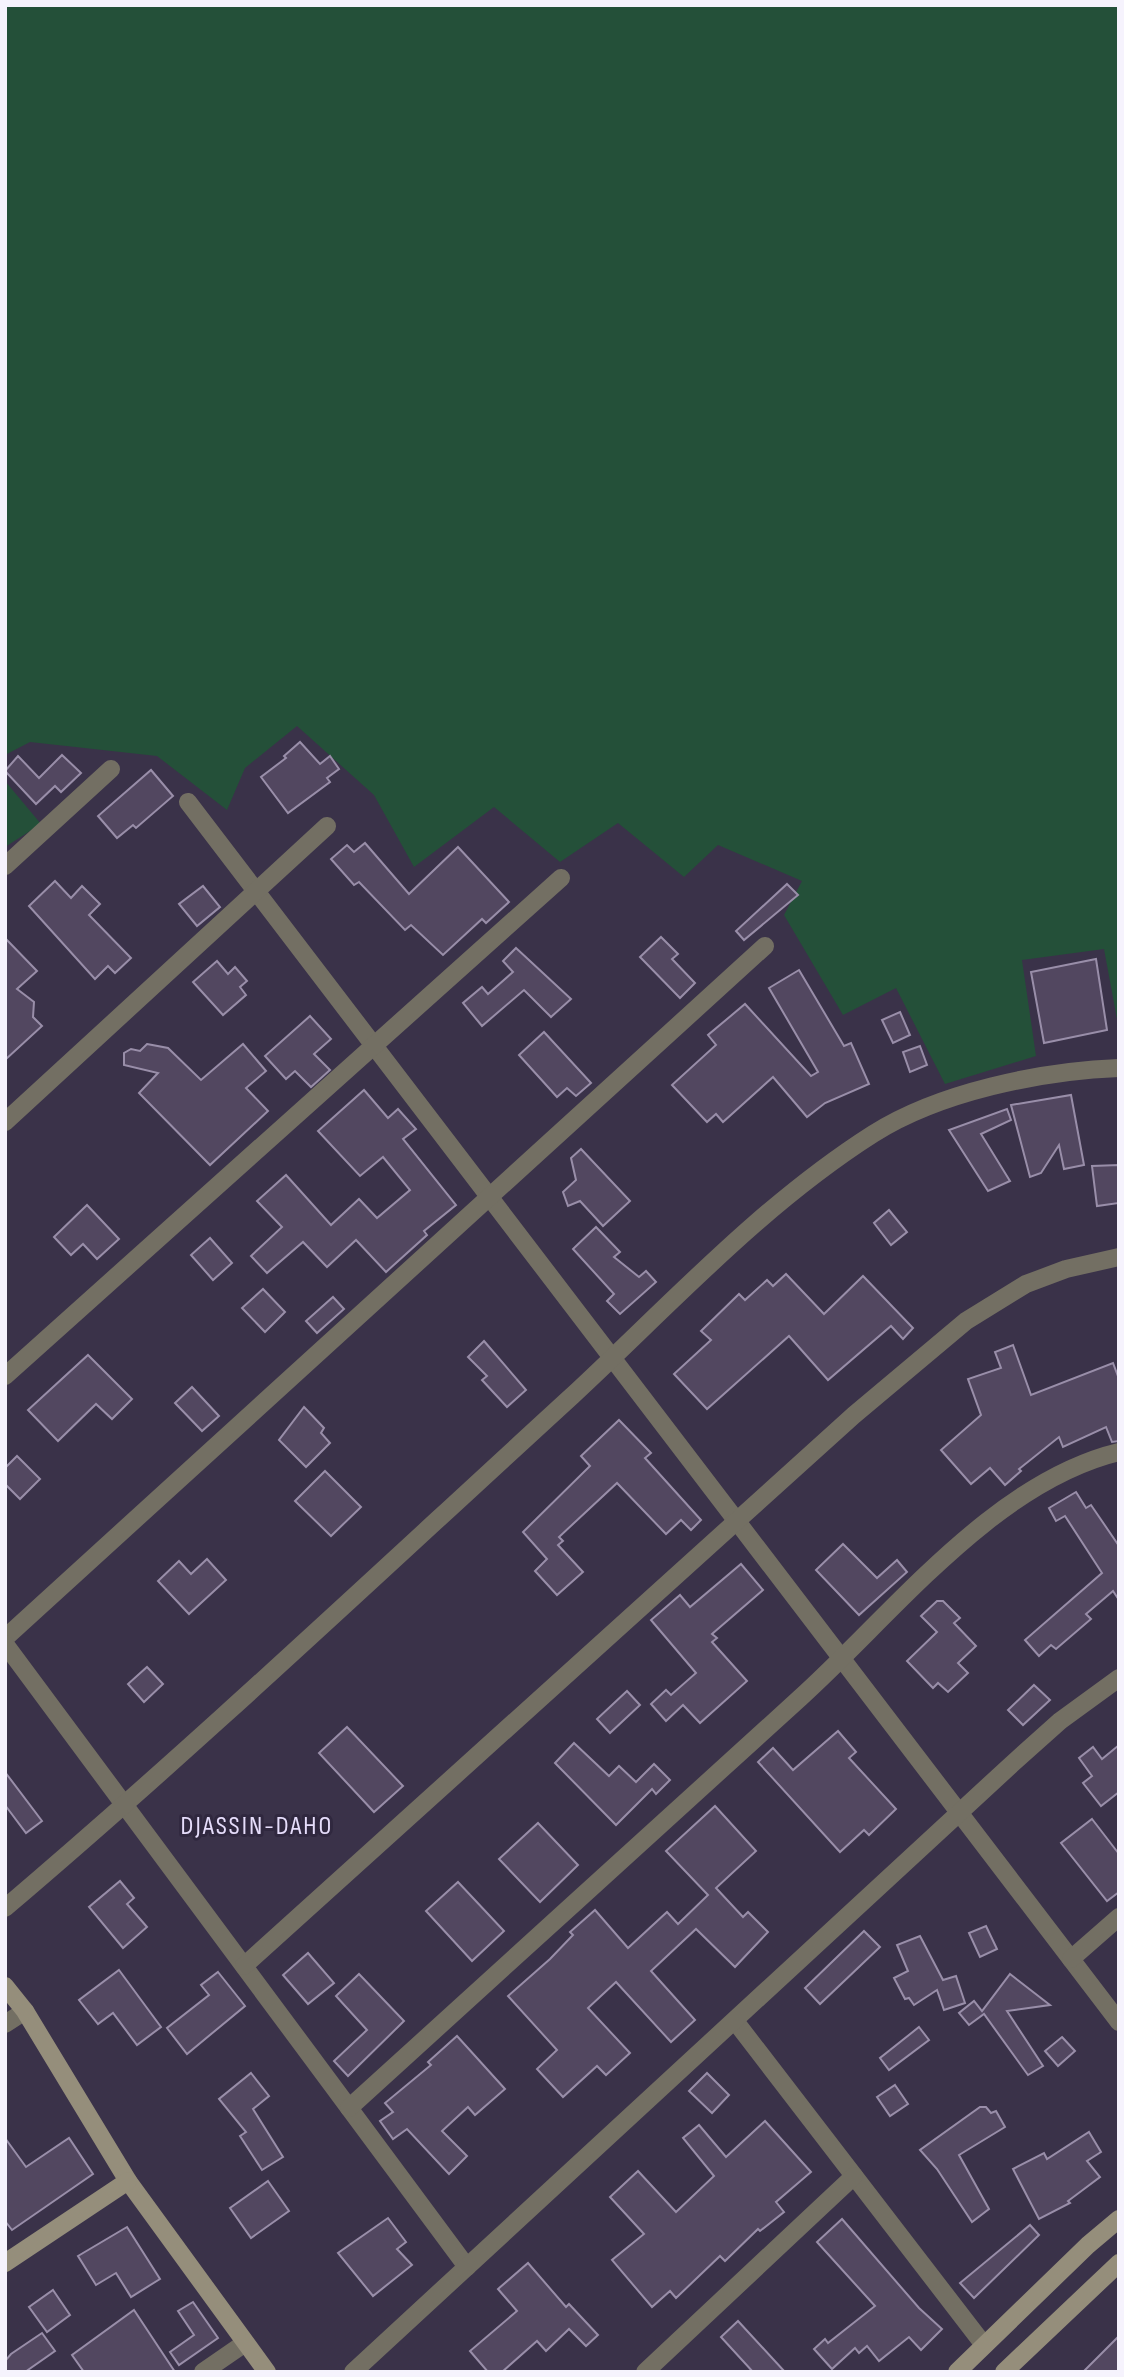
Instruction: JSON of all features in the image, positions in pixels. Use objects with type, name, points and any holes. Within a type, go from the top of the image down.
[{"type":"street","points":[[5,866],[111,769]]},
{"type":"street","points":[[188,802],[254,892],[1119,2022]]},
{"type":"street","points":[[5,1122],[327,826]]},
{"type":"street","points":[[5,1376],[561,878]]},
{"type":"street","points":[[5,1638],[765,946]]},
{"type":"street","points":[[5,1908],[125,1806],[612,1359],[773,1206],[875,1133],[923,1110],[973,1093],[1035,1078],[1119,1068]]},
{"type":"street","points":[[244,1966],[736,1521],[966,1321],[1026,1283],[1066,1269],[1119,1257]]},
{"type":"street","points":[[349,2108],[842,1660],[923,1578],[1011,1502],[1081,1464],[1119,1452]]},
{"type":"street","points":[[5,1644],[467,2267]]},
{"type":"street","points":[[353,2372],[1060,1721],[1119,1678]]},
{"type":"street","points":[[1071,1959],[1119,1917]]},
{"type":"street","points":[[5,1986],[25,2011],[128,2181],[267,2372]]},
{"type":"street","points":[[5,2024],[25,2011]]},
{"type":"street","points":[[735,2021],[984,2345]]},
{"type":"street","points":[[645,2372],[854,2176]]},
{"type":"street","points":[[5,2263],[128,2181]]},
{"type":"street","points":[[957,2372],[1119,2219]]},
{"type":"street","points":[[1004,2372],[1119,2263]]},
{"type":"street","points":[[203,2372],[245,2343]]},
{"type":"green space","points":[[5,5],[1119,5],[1119,1030],[1104,949],[1022,960],[1036,1056],[945,1084],[896,988],[843,1015],[784,915],[802,881],[718,845],[684,877],[618,823],[560,862],[494,807],[414,867],[374,795],[297,726],[245,768],[227,810],[157,756],[30,742],[5,755]]},
{"type":"green space","points":[[5,781],[41,824],[5,847]]},
{"type":"building","points":[[300,742],[320,764],[330,756],[339,769],[327,778],[330,782],[288,813],[261,777],[286,758],[284,756]]},
{"type":"building","points":[[62,755],[81,773],[61,792],[55,786],[36,804],[5,771],[18,756],[39,778]]},
{"type":"building","points":[[151,770],[173,796],[136,828],[133,825],[117,838],[98,816]]},
{"type":"building","points":[[365,843],[409,894],[458,847],[509,902],[486,923],[482,919],[443,955],[411,925],[405,930],[359,882],[354,885],[331,859],[347,845],[354,852]]},
{"type":"building","points":[[55,881],[71,898],[82,886],[100,904],[89,915],[131,958],[115,973],[108,966],[95,979],[29,906]]},
{"type":"building","points":[[787,884],[798,895],[744,940],[736,931]]},
{"type":"building","points":[[203,886],[220,907],[197,926],[179,904]]},
{"type":"building","points":[[661,937],[678,954],[672,959],[695,983],[680,998],[640,957]]},
{"type":"building","points":[[5,938],[37,971],[17,989],[34,1002],[33,1017],[42,1026],[5,1060]]},
{"type":"building","points":[[516,948],[571,999],[551,1017],[524,990],[482,1026],[463,1003],[482,987],[488,994],[513,972],[503,961]]},
{"type":"building","points":[[1096,959],[1107,1030],[1044,1043],[1031,972]]},
{"type":"building","points":[[217,961],[228,974],[235,967],[247,981],[240,987],[246,995],[223,1015],[193,982]]},
{"type":"building","points":[[799,970],[844,1046],[851,1043],[869,1084],[825,1103],[807,1117],[773,1077],[723,1122],[716,1114],[707,1122],[672,1085],[716,1045],[708,1035],[745,1004],[811,1076],[818,1072],[769,988]]},
{"type":"building","points":[[900,1012],[910,1035],[893,1043],[882,1020]]},
{"type":"building","points":[[310,1016],[331,1039],[314,1054],[330,1070],[311,1087],[295,1071],[286,1079],[265,1056]]},
{"type":"building","points":[[544,1032],[591,1083],[576,1096],[567,1088],[557,1097],[519,1055]]},
{"type":"building","points":[[147,1044],[168,1048],[201,1080],[243,1044],[266,1071],[246,1088],[268,1111],[210,1165],[139,1093],[158,1073],[124,1065],[124,1053],[131,1049],[140,1051]]},
{"type":"building","points":[[920,1046],[927,1065],[910,1072],[903,1052]]},
{"type":"building","points":[[364,1090],[388,1118],[398,1109],[416,1129],[403,1139],[456,1205],[424,1231],[427,1235],[386,1272],[356,1240],[327,1267],[303,1242],[267,1273],[251,1256],[282,1227],[257,1201],[286,1175],[331,1225],[359,1199],[377,1218],[410,1190],[383,1157],[360,1176],[318,1131]]},
{"type":"building","points":[[1071,1095],[1084,1165],[1064,1169],[1059,1145],[1041,1173],[1030,1177],[1011,1105]]},
{"type":"building","points":[[1007,1109],[1011,1120],[981,1134],[1010,1181],[988,1191],[949,1130]]},
{"type":"building","points":[[581,1149],[630,1201],[603,1226],[580,1201],[568,1206],[563,1192],[576,1180],[571,1158]]},
{"type":"building","points":[[1119,1165],[1119,1203],[1097,1206],[1092,1166]]},
{"type":"building","points":[[87,1205],[119,1239],[97,1259],[83,1244],[71,1255],[54,1237]]},
{"type":"building","points":[[889,1210],[907,1232],[891,1245],[874,1223]]},
{"type":"building","points":[[596,1227],[620,1252],[614,1257],[639,1277],[646,1271],[656,1282],[620,1314],[607,1301],[614,1294],[573,1249]]},
{"type":"building","points":[[210,1238],[232,1263],[213,1280],[191,1255]]},
{"type":"building","points":[[786,1274],[824,1314],[863,1276],[913,1328],[903,1339],[891,1326],[828,1380],[789,1336],[707,1409],[674,1374],[711,1340],[701,1331],[739,1294],[745,1300],[767,1280],[773,1286]]},
{"type":"building","points":[[263,1289],[285,1312],[265,1332],[242,1308]]},
{"type":"building","points":[[333,1297],[344,1309],[317,1333],[306,1321]]},
{"type":"building","points":[[484,1341],[526,1390],[507,1407],[482,1380],[487,1376],[468,1357]]},
{"type":"building","points":[[1013,1345],[1031,1395],[1113,1363],[1119,1379],[1119,1441],[1112,1442],[1106,1427],[1063,1447],[1059,1437],[1019,1469],[1021,1471],[1005,1485],[990,1468],[971,1484],[941,1450],[981,1415],[968,1379],[1001,1368],[995,1352]]},
{"type":"building","points":[[88,1355],[132,1399],[112,1419],[96,1404],[58,1441],[28,1410]]},
{"type":"building","points":[[192,1387],[219,1416],[202,1431],[175,1403]]},
{"type":"building","points":[[304,1407],[324,1428],[321,1433],[330,1443],[306,1467],[279,1440]]},
{"type":"building","points":[[619,1420],[651,1453],[645,1458],[701,1520],[691,1530],[681,1520],[666,1534],[617,1483],[559,1537],[563,1541],[558,1545],[583,1572],[557,1595],[535,1571],[547,1559],[523,1532],[590,1466],[581,1456]]},
{"type":"building","points":[[17,1456],[40,1479],[20,1499],[5,1484],[5,1468]]},
{"type":"building","points":[[325,1471],[361,1507],[331,1536],[295,1501]]},
{"type":"building","points":[[1076,1492],[1086,1508],[1091,1505],[1119,1546],[1119,1600],[1113,1591],[1086,1614],[1091,1619],[1056,1649],[1051,1645],[1039,1656],[1025,1640],[1102,1573],[1065,1516],[1056,1521],[1049,1508]]},
{"type":"building","points":[[843,1544],[877,1578],[897,1560],[907,1572],[859,1615],[816,1570]]},
{"type":"building","points":[[207,1559],[226,1580],[189,1614],[158,1581],[179,1561],[191,1574]]},
{"type":"building","points":[[741,1564],[763,1590],[712,1634],[717,1638],[712,1642],[747,1681],[700,1723],[683,1705],[666,1721],[651,1704],[666,1690],[671,1695],[696,1673],[651,1620],[680,1595],[690,1607]]},
{"type":"building","points":[[937,1601],[943,1601],[960,1618],[954,1623],[976,1646],[958,1663],[968,1673],[948,1692],[938,1683],[933,1688],[907,1661],[937,1632],[921,1616]]},
{"type":"building","points":[[147,1667],[163,1684],[144,1702],[128,1684]]},
{"type":"building","points":[[1034,1685],[1050,1700],[1023,1725],[1008,1710]]},
{"type":"building","points":[[627,1691],[640,1705],[610,1733],[597,1719]]},
{"type":"building","points":[[347,1727],[403,1786],[374,1812],[319,1753]]},
{"type":"building","points":[[838,1731],[856,1752],[849,1758],[896,1809],[869,1835],[864,1830],[840,1852],[758,1762],[773,1748],[793,1770]]},
{"type":"building","points":[[574,1743],[609,1776],[619,1766],[636,1782],[654,1764],[670,1780],[656,1794],[652,1789],[616,1825],[555,1763]]},
{"type":"building","points":[[1119,1745],[1119,1792],[1101,1806],[1083,1783],[1092,1776],[1079,1758],[1093,1747],[1102,1759]]},
{"type":"building","points":[[5,1772],[42,1821],[26,1833],[5,1805]]},
{"type":"building","points":[[715,1806],[756,1851],[716,1888],[743,1917],[748,1912],[768,1932],[735,1967],[696,1929],[651,1971],[695,2020],[671,2042],[616,1982],[588,2008],[630,2053],[606,2075],[597,2066],[563,2097],[537,2069],[557,2050],[508,1996],[550,1959],[573,1935],[570,1932],[595,1910],[628,1948],[667,1912],[678,1924],[708,1895],[666,1851]]},
{"type":"building","points":[[1092,1819],[1119,1854],[1119,1892],[1107,1901],[1061,1843]]},
{"type":"building","points":[[538,1823],[578,1865],[540,1902],[499,1859]]},
{"type":"building","points":[[120,1881],[134,1898],[127,1904],[147,1927],[123,1948],[89,1907]]},
{"type":"building","points":[[458,1882],[504,1931],[472,1961],[426,1911]]},
{"type":"building","points":[[986,1926],[997,1949],[980,1957],[969,1933]]},
{"type":"building","points":[[864,1931],[880,1947],[820,2004],[805,1988]]},
{"type":"building","points":[[920,1936],[943,1980],[956,1976],[965,2003],[944,2010],[937,1990],[914,2005],[909,1998],[905,1999],[894,1978],[908,1971],[897,1945]]},
{"type":"building","points":[[308,1953],[334,1983],[308,2004],[283,1975]]},
{"type":"building","points":[[119,1970],[161,2027],[137,2045],[113,2013],[98,2024],[79,2000]]},
{"type":"building","points":[[218,1972],[245,2006],[187,2054],[167,2028],[209,1995],[201,1985]]},
{"type":"building","points":[[359,1974],[404,2021],[348,2076],[334,2061],[367,2030],[336,1996]]},
{"type":"building","points":[[1010,1974],[1050,2005],[1007,2011],[1043,2066],[1028,2075],[984,2014],[969,2025],[959,2013],[974,2001],[982,2011]]},
{"type":"building","points":[[919,2027],[929,2040],[889,2070],[880,2058]]},
{"type":"building","points":[[457,2036],[505,2089],[475,2115],[468,2107],[442,2131],[467,2156],[449,2174],[407,2129],[393,2139],[380,2121],[393,2112],[385,2103],[431,2065],[428,2062]]},
{"type":"building","points":[[1062,2037],[1075,2051],[1058,2066],[1045,2051]]},
{"type":"building","points":[[251,2073],[269,2096],[253,2109],[283,2157],[262,2170],[240,2136],[246,2132],[219,2099]]},
{"type":"building","points":[[707,2073],[729,2095],[712,2113],[689,2091]]},
{"type":"building","points":[[895,2085],[908,2104],[890,2116],[877,2097]]},
{"type":"building","points":[[980,2107],[986,2107],[991,2113],[996,2111],[1005,2127],[959,2155],[989,2209],[972,2222],[937,2169],[920,2150]]},
{"type":"building","points":[[765,2121],[811,2172],[776,2202],[784,2212],[760,2231],[758,2229],[725,2261],[720,2256],[676,2298],[670,2291],[652,2307],[612,2260],[644,2234],[610,2197],[638,2171],[676,2212],[714,2176],[683,2138],[699,2125],[726,2157]]},
{"type":"building","points":[[1089,2132],[1101,2152],[1087,2161],[1100,2177],[1068,2201],[1070,2203],[1039,2219],[1013,2169],[1044,2153],[1047,2159]]},
{"type":"building","points":[[5,2138],[26,2167],[69,2138],[93,2174],[12,2230],[5,2221]]},
{"type":"building","points":[[268,2181],[289,2211],[251,2238],[230,2208]]},
{"type":"building","points":[[388,2218],[406,2242],[397,2249],[412,2265],[373,2296],[338,2253]]},
{"type":"building","points":[[842,2219],[919,2308],[942,2329],[921,2350],[909,2337],[879,2361],[867,2346],[859,2353],[855,2348],[832,2369],[814,2349],[825,2339],[828,2343],[875,2306],[817,2242]]},
{"type":"building","points":[[1030,2225],[1039,2235],[974,2298],[960,2283]]},
{"type":"building","points":[[127,2227],[160,2279],[131,2297],[116,2273],[96,2285],[78,2256]]},
{"type":"building","points":[[528,2263],[566,2307],[569,2304],[598,2335],[586,2346],[569,2329],[546,2351],[537,2341],[502,2372],[488,2372],[470,2351],[517,2311],[498,2289]]},
{"type":"building","points":[[53,2290],[70,2315],[47,2332],[29,2307]]},
{"type":"building","points":[[193,2302],[218,2338],[179,2365],[170,2352],[194,2335],[178,2311]]},
{"type":"building","points":[[134,2310],[175,2372],[84,2372],[72,2355]]},
{"type":"building","points":[[738,2321],[785,2372],[753,2372],[721,2337]]},
{"type":"building","points":[[42,2333],[55,2351],[25,2372],[5,2372],[5,2361],[11,2354]]},
{"type":"building","points":[[1119,2336],[1119,2372],[1083,2372]]},
{"type":"district","name":"DJASSIN-DAHO","points":[[257,1825]]}]
